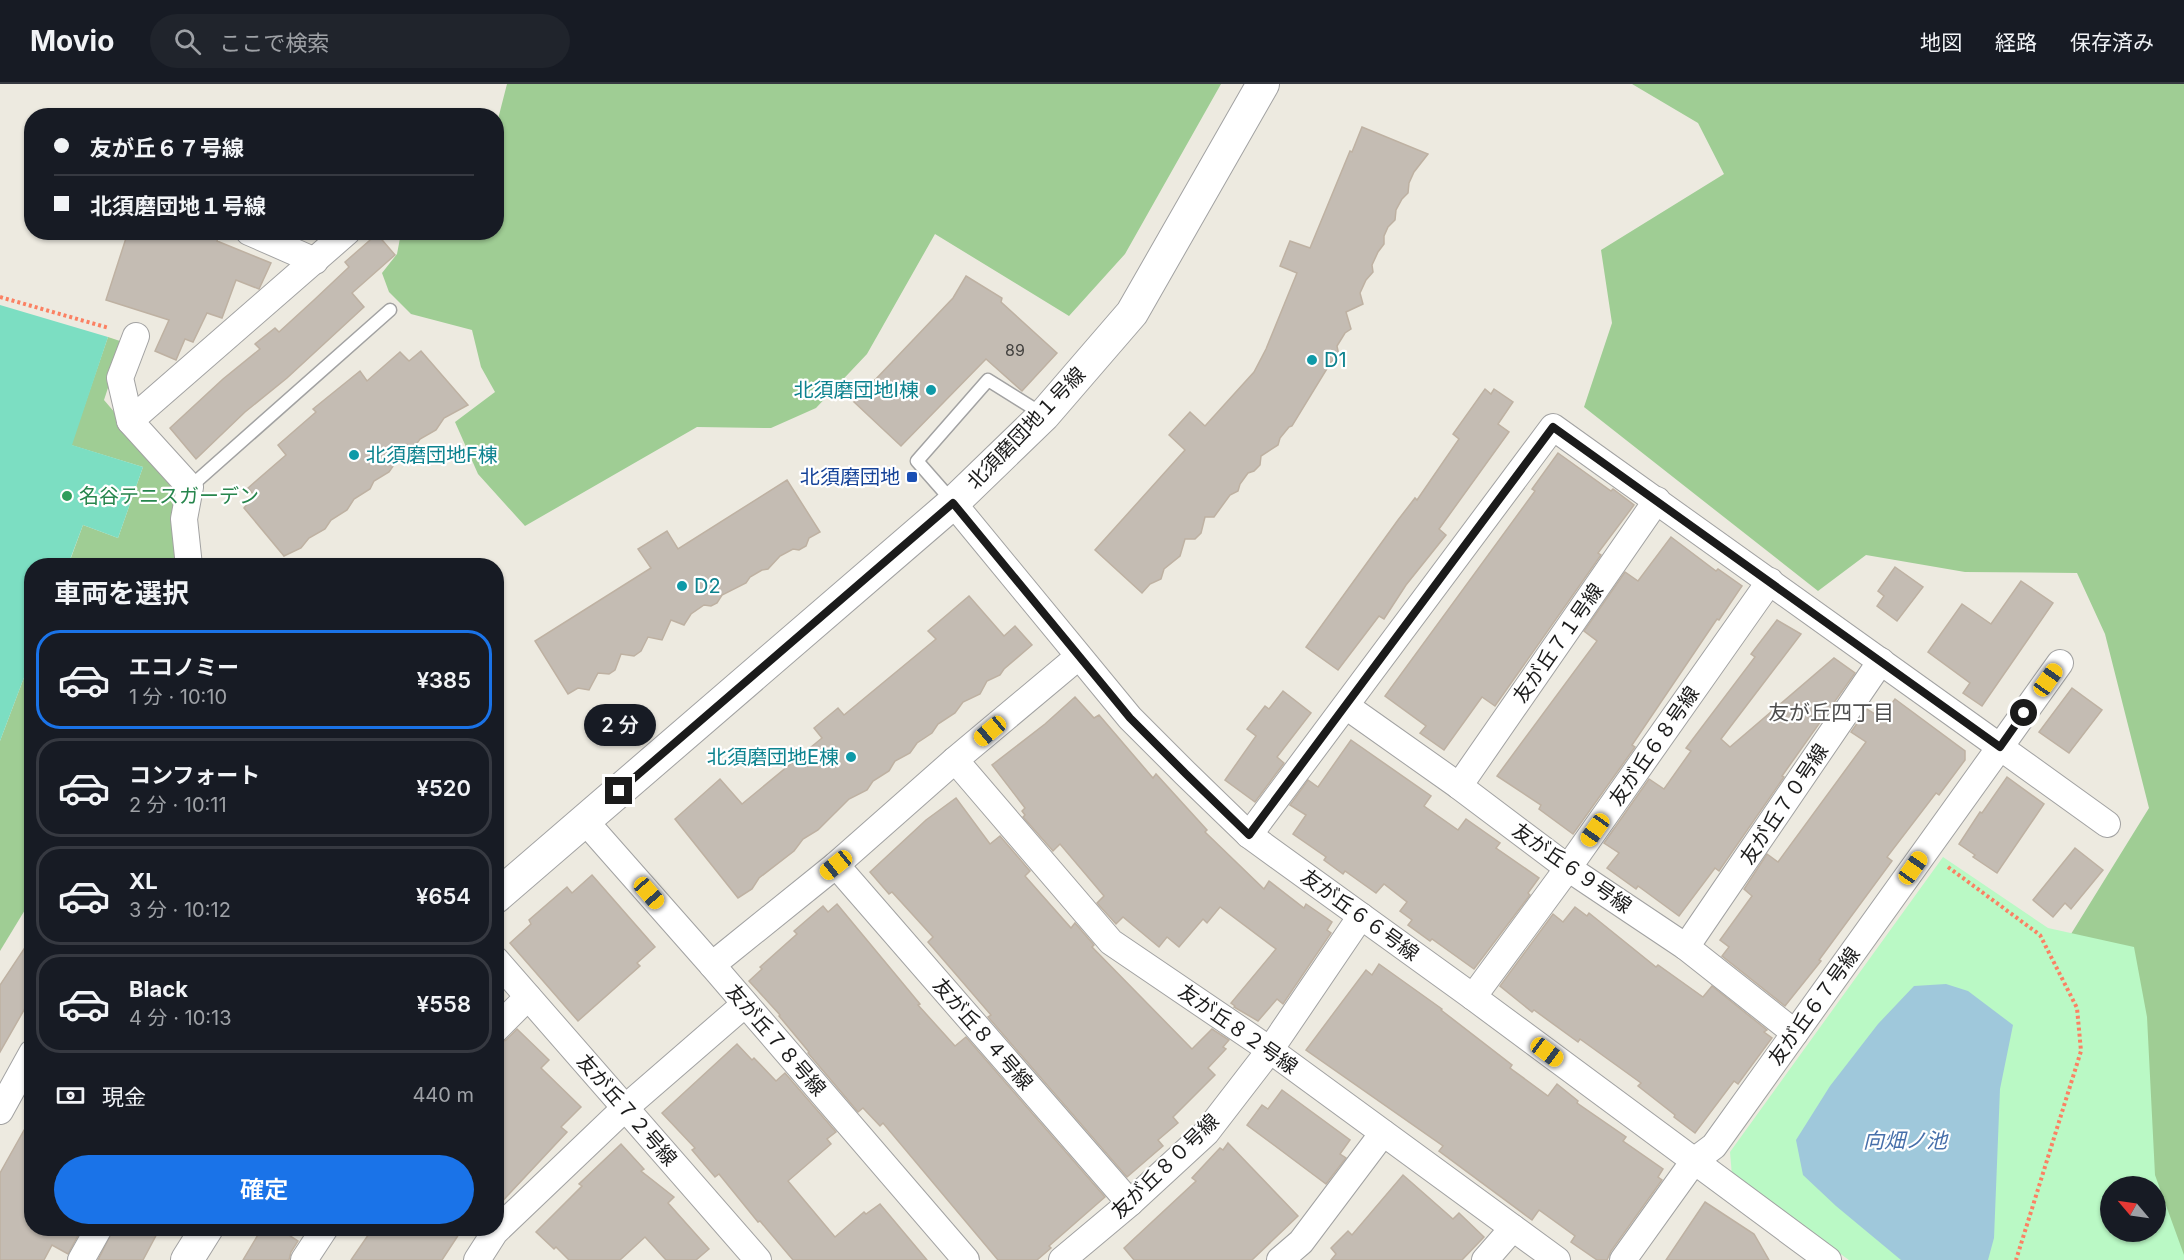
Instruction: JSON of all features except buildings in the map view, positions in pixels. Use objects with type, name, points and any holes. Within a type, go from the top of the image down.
[{"type":"street","name":"北須磨団地１号線","points":[[504,890],[953,503],[1044,415],[1132,313],[1263,84]]},
{"type":"street","points":[[267,240],[315,261]]},
{"type":"street","points":[[130,421],[338,240]]},
{"type":"street","points":[[136,336],[120,378],[130,421],[190,487],[184,519],[188,558]]},
{"type":"street","points":[[1249,835],[1553,427],[2107,824]]},
{"type":"street","name":"友が丘７１号線","points":[[1459,786],[1657,500]]},
{"type":"street","name":"友が丘６６号線","points":[[953,503],[1130,718],[1249,835],[1473,997],[1828,1260]]},
{"type":"street","name":"友が丘６８号線","points":[[1473,997],[1568,868],[1770,581]]},
{"type":"street","points":[[712,965],[836,865],[955,760],[1078,657]]},
{"type":"street","name":"友が丘７０号線","points":[[1686,947],[1881,661]]},
{"type":"street","name":"友が丘６７号線","points":[[1623,1260],[1694,1161],[1714,1146],[2060,663]]},
{"type":"street","name":"友が丘６９号線","points":[[1346,706],[1459,786],[1568,868],[1686,947],[1795,1033]]},
{"type":"street","name":"友が丘８２号線","points":[[955,760],[1111,942],[1270,1050],[1557,1260]]},
{"type":"street","name":"友が丘７８号線","points":[[585,821],[966,1260]]},
{"type":"street","name":"友が丘８４号線","points":[[836,865],[1130,1203]]},
{"type":"street","name":"友が丘８０号線","points":[[1062,1260],[1130,1203],[1206,1133],[1270,1050],[1361,916]]},
{"type":"street","name":"友が丘７２号線","points":[[504,969],[758,1260]]},
{"type":"street","points":[[504,1021],[528,997]]},
{"type":"street","points":[[504,1223],[625,1108],[745,1004]]},
{"type":"street","points":[[0,1111],[24,1068]]},
{"type":"street","points":[[1280,1260],[1301,1242],[1383,1133]]},
{"type":"street","points":[[1485,1260],[1514,1228]]},
{"type":"street","points":[[81,1260],[94,1236]]},
{"type":"street","points":[[187,1260],[202,1236]]},
{"type":"street","points":[[304,1260],[320,1236]]},
{"type":"street","points":[[487,1256],[494,1236]]},
{"type":"lane","points":[[190,487],[390,310]]},
{"type":"lane","points":[[953,503],[917,461],[988,380],[1044,415]]},
{"type":"path","points":[[0,297],[136,336]]},
{"type":"path","points":[[1926,850],[2040,935],[2077,1008],[2081,1051],[2016,1260]]},
{"type":"green space","points":[[507,84],[1221,84],[1125,254],[1069,316],[935,234],[867,354],[816,408],[771,428],[697,427],[525,526],[478,474],[455,422],[495,392],[481,367],[472,330],[411,314],[389,292],[382,273],[397,254],[400,240],[504,240],[504,108],[501,108]]},
{"type":"green space","points":[[1632,84],[2184,84],[2184,1260],[1880,1260],[2058,955],[2149,808],[2105,634],[2077,573],[1965,572],[1866,555],[1818,591],[1584,407],[1612,323],[1601,250],[1724,174],[1698,123]]},
{"type":"green space","name":"名谷テニスガーデン","points":[[0,305],[108,337],[72,445],[143,467],[118,538],[83,525],[71,558],[24,558],[24,678],[0,741]]},
{"type":"green space","points":[[108,337],[123,342],[104,400],[169,476],[180,558],[71,558],[83,525],[118,538],[143,467],[71,445]]},
{"type":"green space","points":[[24,678],[24,912],[0,951],[0,741]]},
{"type":"green space","points":[[1943,857],[2048,928],[2134,947],[2147,1017],[2155,1176],[2100,1176],[2100,1242],[2166,1242],[2166,1205],[2184,1260],[1849,1260],[1732,1176],[1730,1152]]},
{"type":"water","name":"向畑ノ池","points":[[1946,984],[1968,991],[2013,1025],[2000,1089],[1994,1238],[1988,1260],[1901,1260],[1803,1175],[1796,1140],[1830,1086],[1878,1024],[1914,986]]},
{"type":"place","name":"D1","points":[[1312,360]]},
{"type":"place","name":"北須磨団地I棟","points":[[931,390]]},
{"type":"place","name":"北須磨団地F棟","points":[[354,455]]},
{"type":"place","name":"北須磨団地","points":[[912,477]]},
{"type":"place","name":"名谷テニスガーデン","points":[[67,496]]},
{"type":"place","name":"D2","points":[[682,586]]},
{"type":"place","name":"北須磨団地E棟","points":[[851,757]]},
{"type":"district","name":"友が丘四丁目","points":[[1831,713]]},
{"type":"route","points":[[619,791],[953,503],[1130,718],[1249,835],[1553,427],[2000,747],[2024,713]]}]
